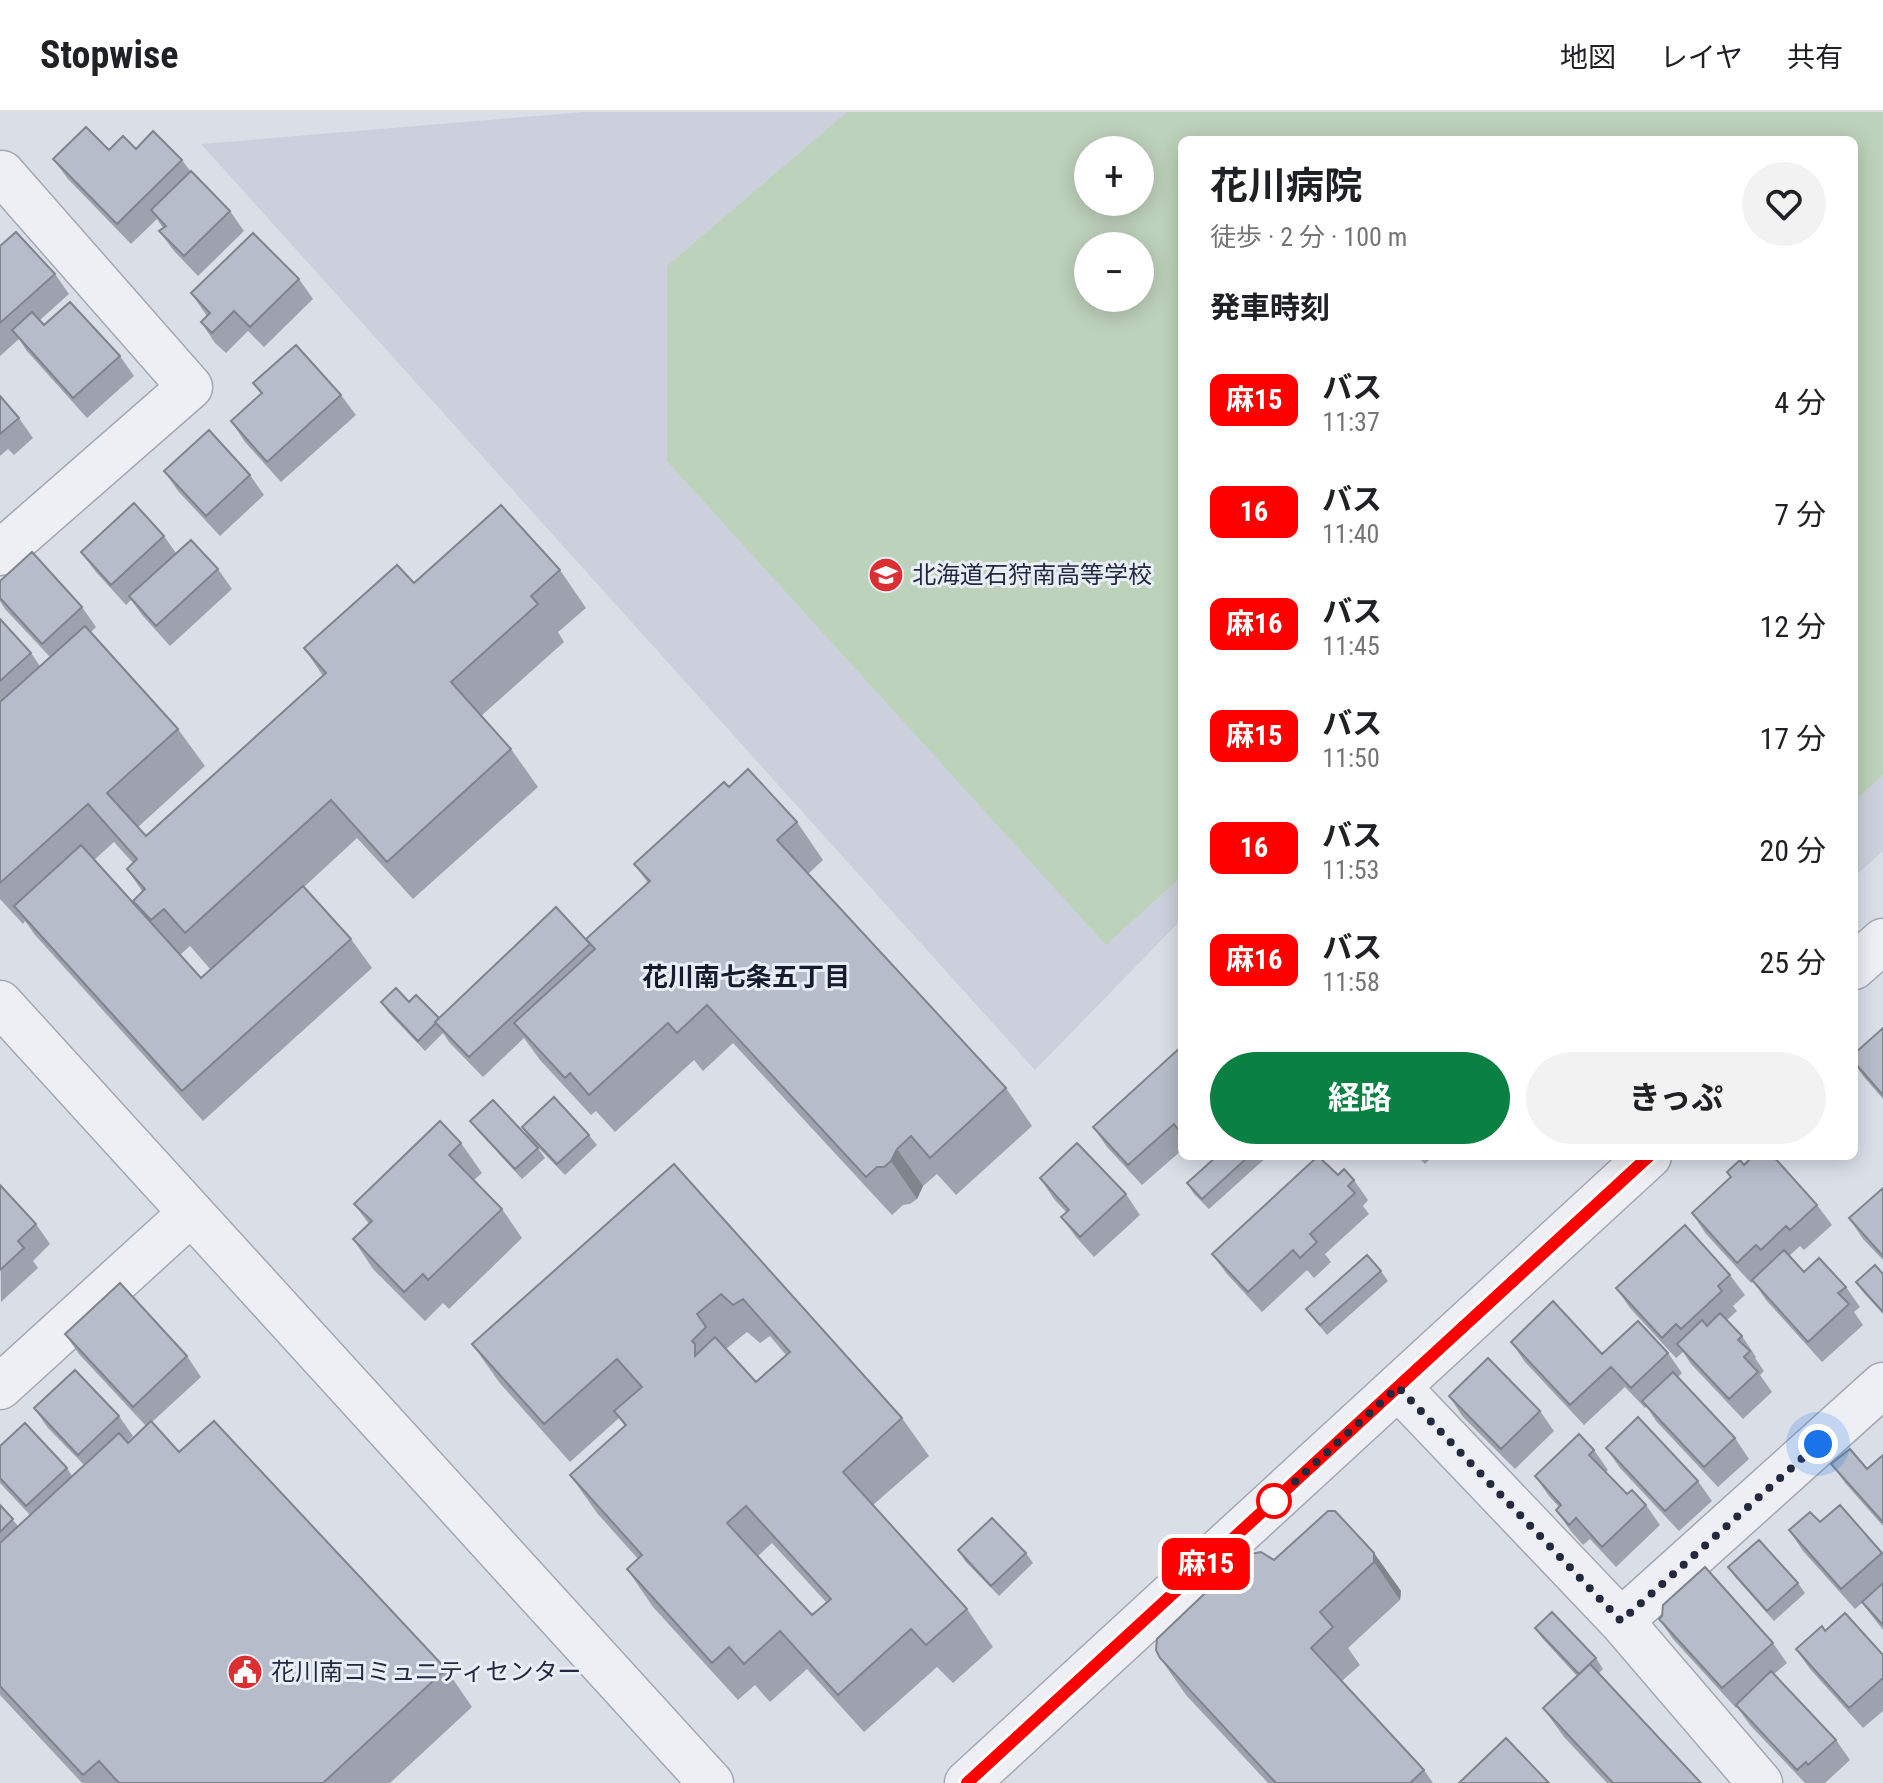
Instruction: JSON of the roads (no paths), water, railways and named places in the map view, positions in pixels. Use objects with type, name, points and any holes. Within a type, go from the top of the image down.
[{"type":"street","points":[[0,174],[190,387],[0,553]]},
{"type":"street","points":[[0,1003],[711,1783]]},
{"type":"street","points":[[967,1783],[1645,1160]]},
{"type":"street","points":[[0,1387],[191,1213]]},
{"type":"street","points":[[1621,1621],[1883,1385]]},
{"type":"street","points":[[1398,1387],[1621,1621],[1760,1783]]},
{"type":"place","name":"北海道石狩南高等学校","points":[[886,575]]},
{"type":"place","name":"花川南コミュニティセンター","points":[[245,1672]]},
{"type":"district","name":"花川南七条五丁目","points":[[746,977]]}]
